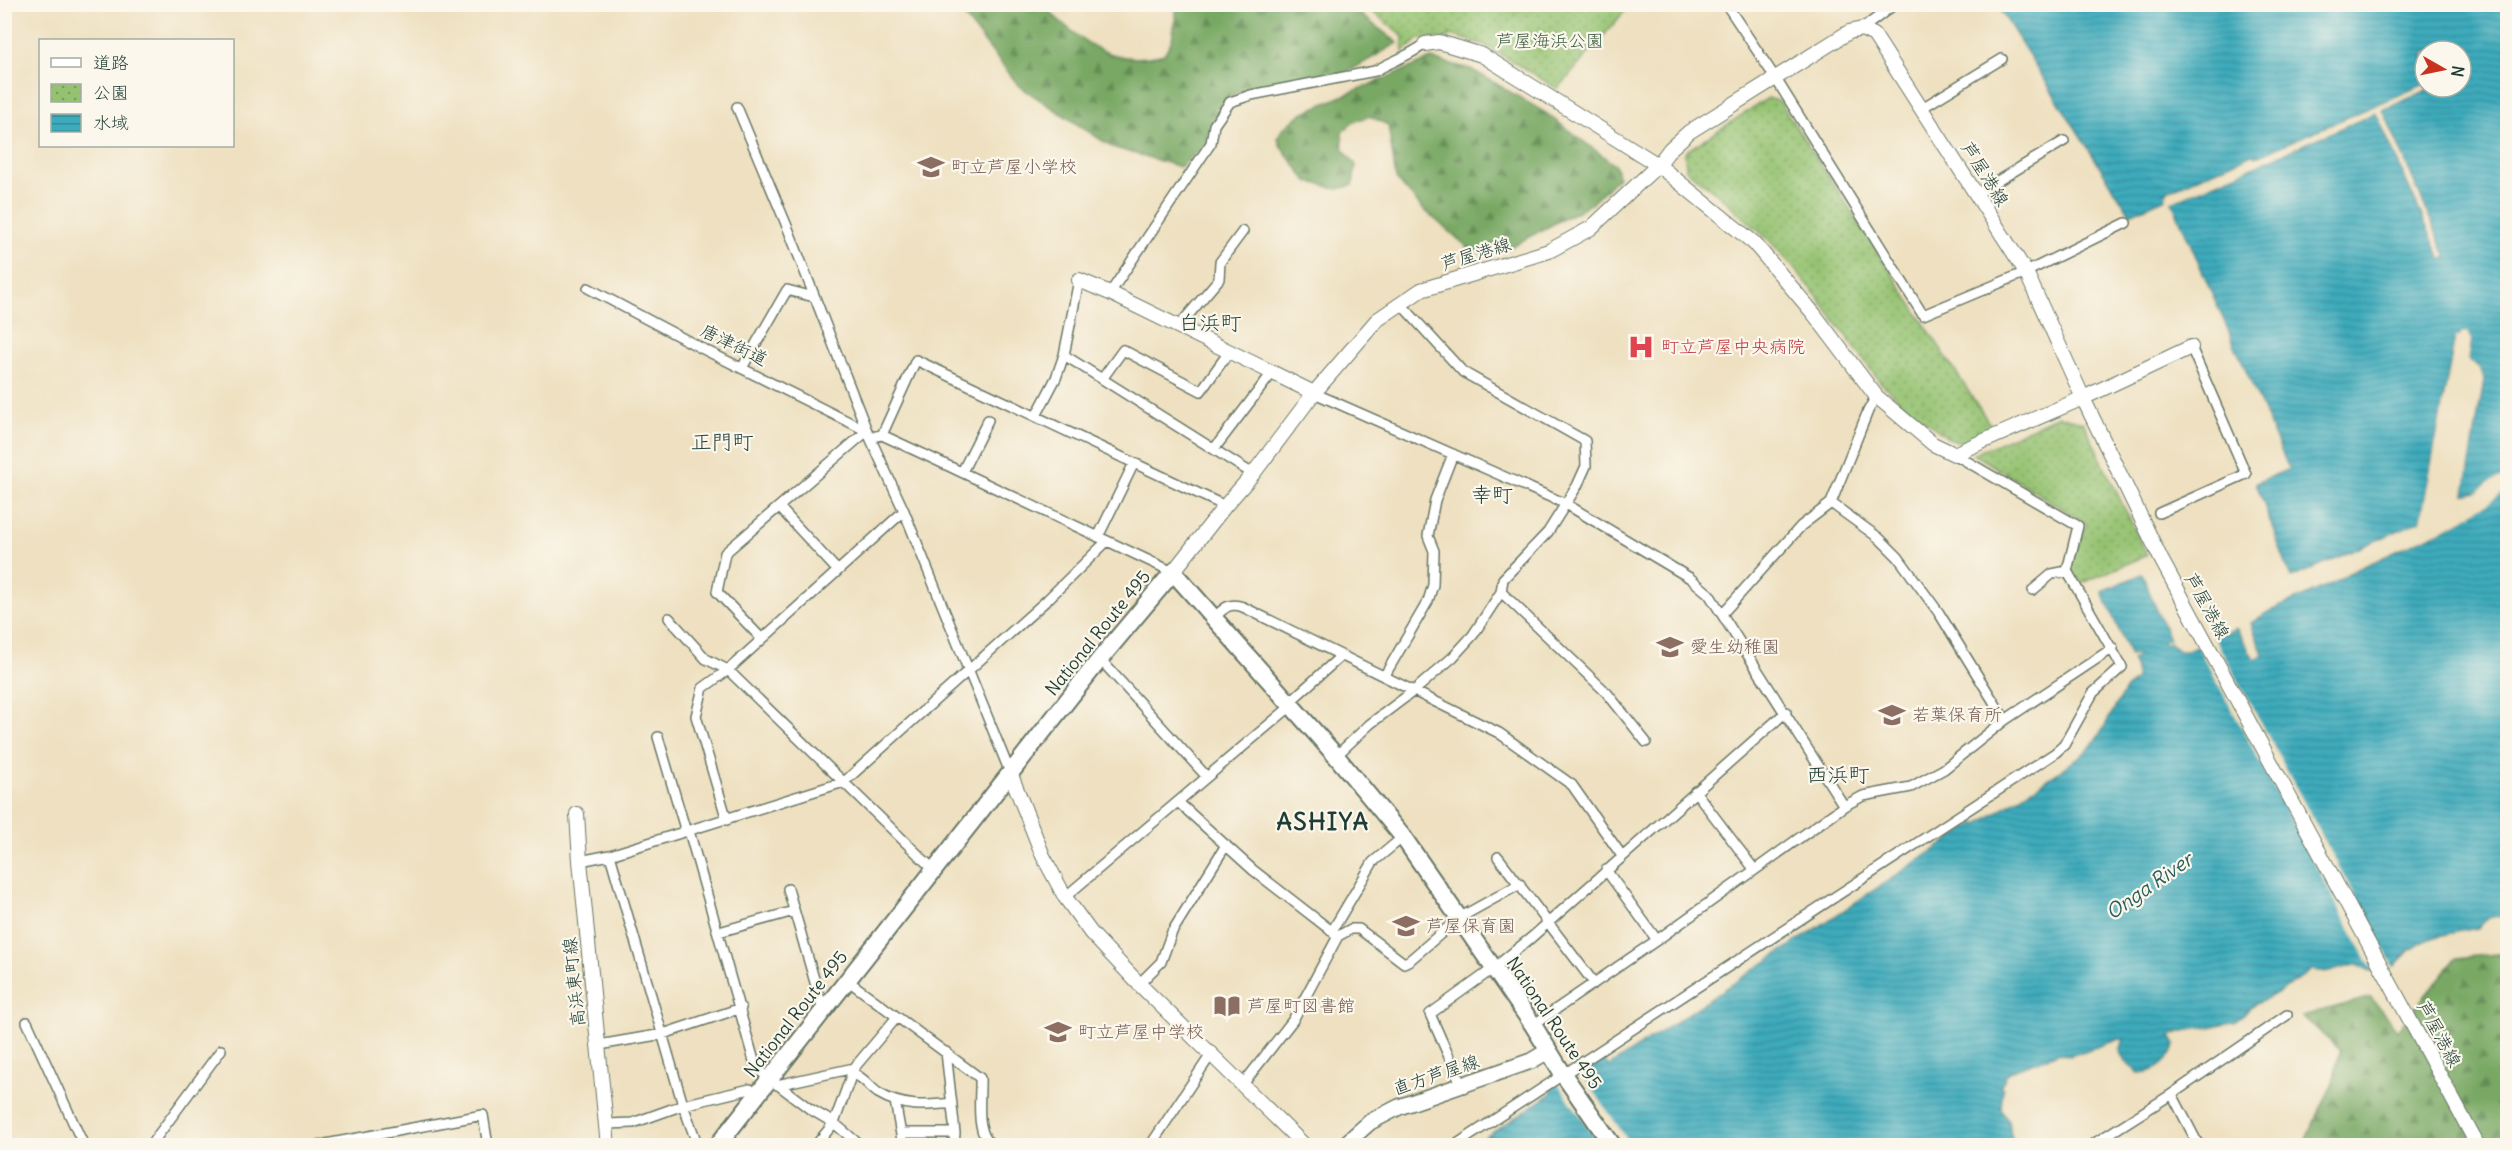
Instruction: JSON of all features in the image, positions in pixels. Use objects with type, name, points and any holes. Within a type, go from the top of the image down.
[{"type":"highway","name":"National Route 495","points":[[717,1146],[757,1095],[773,1083],[823,1010],[933,869],[1011,775],[1100,659],[1173,572],[1336,756],[1402,837],[1533,1025],[1563,1074],[1613,1146]]},
{"type":"main road","name":"芦屋港線","points":[[1173,572],[1253,474],[1314,393],[1377,320],[1421,290],[1550,250],[1568,242],[1591,228],[1658,165],[1670,149],[1689,132],[1850,32],[1862,29],[1875,35],[2026,272],[2161,559],[2478,1146]]},
{"type":"main road","points":[[1425,44],[1439,42],[1482,55],[1658,165],[1754,243],[1814,314],[1876,396],[1933,444],[1954,454],[2084,398],[2191,348]]},
{"type":"main road","points":[[1079,280],[1110,292],[1314,393]]},
{"type":"main road","points":[[1011,775],[1043,856],[1065,897],[1091,933],[1139,984],[1305,1146]]},
{"type":"main road","name":"高浜東町線","points":[[577,814],[608,1146]]},
{"type":"main road","name":"直方芦屋線","points":[[1343,1146],[1370,1122],[1399,1107],[1531,1061],[1548,1051]]},
{"type":"street","points":[[1726,4],[1776,79],[1923,315],[2026,272],[2126,223]]},
{"type":"street","points":[[1862,29],[1894,4]]},
{"type":"street","points":[[1110,292],[1211,143],[1214,124],[1230,102],[1251,95],[1375,70],[1410,55],[1425,44]]},
{"type":"street","points":[[1922,108],[2002,59]]},
{"type":"street","points":[[737,107],[789,231],[869,434],[904,511],[1011,775]]},
{"type":"street","points":[[1976,194],[2064,141]]},
{"type":"street","points":[[1178,327],[1219,279],[1220,262],[1243,231]]},
{"type":"street","points":[[1036,416],[1056,378],[1064,355],[1079,280]]},
{"type":"street","name":"唐津街道","points":[[588,288],[594,289],[869,434]]},
{"type":"street","points":[[742,368],[787,290],[814,297]]},
{"type":"street","points":[[1336,756],[1370,724],[1416,690],[1453,657],[1473,635],[1501,592],[1503,579],[1548,532],[1586,466],[1585,441],[1463,372],[1400,303]]},
{"type":"street","points":[[2159,513],[2246,474],[2191,348]]},
{"type":"street","points":[[1102,379],[1123,350],[1201,391],[1229,352]]},
{"type":"street","points":[[1064,355],[1253,474]]},
{"type":"street","points":[[882,435],[916,360],[1225,506]]},
{"type":"street","points":[[1214,449],[1272,373]]},
{"type":"street","points":[[1314,393],[1566,504],[1690,578],[1710,594],[1844,806]]},
{"type":"street","points":[[1722,614],[1801,526],[1831,503],[1876,396]]},
{"type":"street","points":[[962,472],[988,420]]},
{"type":"street","points":[[761,638],[717,592],[725,553],[869,434],[882,435],[1173,572]]},
{"type":"street","points":[[1385,675],[1428,601],[1433,585],[1434,550],[1428,536],[1435,500],[1453,454]]},
{"type":"street","points":[[1454,1146],[2055,753],[2064,745],[2093,693],[2122,667],[2067,571],[2078,526],[1954,454]]},
{"type":"street","points":[[580,861],[610,855],[687,832],[844,782],[1047,600],[1102,539],[1134,463]]},
{"type":"street","points":[[1831,503],[1879,538],[1898,557],[1939,613],[2005,720]]},
{"type":"street","points":[[779,507],[837,570]]},
{"type":"street","points":[[727,820],[696,716],[703,688],[728,670],[904,511]]},
{"type":"street","points":[[2033,590],[2052,574],[2067,571]]},
{"type":"street","points":[[1501,592],[1606,693],[1646,742]]},
{"type":"street","points":[[1214,618],[1227,605],[1234,604],[1416,690],[1499,733],[1572,785],[1623,856]]},
{"type":"street","points":[[669,618],[706,658],[728,670],[933,869]]},
{"type":"street","points":[[1533,1025],[1657,940],[1844,806],[1863,796],[1911,787],[1944,769],[2005,720],[2113,648]]},
{"type":"street","points":[[1065,897],[1291,706],[1293,699],[1341,656]]},
{"type":"street","points":[[1100,659],[1207,777]]},
{"type":"street","points":[[1462,1086],[1430,1014],[1494,968],[1550,921],[1786,712]]},
{"type":"street","points":[[658,737],[719,932],[756,1068],[773,1083],[834,1123],[861,1146]]},
{"type":"street","points":[[1695,791],[1754,869]]},
{"type":"street","points":[[1178,802],[1226,845],[1335,933]]},
{"type":"street","points":[[1243,1084],[1293,1020],[1335,933],[1373,862],[1402,837]]},
{"type":"street","points":[[1139,984],[1161,962],[1172,932],[1226,845]]},
{"type":"street","points":[[610,855],[683,1105],[698,1146]]},
{"type":"street","points":[[1498,857],[1550,921],[1594,983]]},
{"type":"street","points":[[1606,870],[1657,940]]},
{"type":"street","points":[[1335,933],[1359,929],[1404,963],[1459,918],[1520,884]]},
{"type":"street","points":[[788,889],[823,1010]]},
{"type":"street","points":[[719,932],[794,911]]},
{"type":"street","points":[[847,980],[981,1078],[981,1125],[988,1144]]},
{"type":"street","points":[[599,1045],[663,1034],[741,1008]]},
{"type":"street","points":[[2090,1146],[2172,1094],[2287,1015]]},
{"type":"street","points":[[815,1146],[834,1123],[853,1070],[897,1017]]},
{"type":"street","points":[[27,1022],[84,1146]]},
{"type":"street","points":[[150,1146],[221,1050]]},
{"type":"street","points":[[946,1052],[955,1133],[954,1146]]},
{"type":"street","points":[[1150,1146],[1212,1053]]},
{"type":"street","points":[[773,1083],[853,1070]]},
{"type":"street","points":[[853,1070],[876,1091],[895,1101],[919,1107],[952,1103]]},
{"type":"street","points":[[607,1124],[633,1123],[683,1105],[750,1089],[757,1095]]},
{"type":"street","points":[[2172,1094],[2199,1146]]},
{"type":"street","points":[[895,1101],[903,1146]]},
{"type":"street","points":[[315,1146],[483,1115],[488,1146]]},
{"type":"street","points":[[901,1133],[955,1133]]},
{"type":"green space","name":"芦屋海浜公園","points":[[1630,4],[1558,89],[1485,45],[1451,35],[1446,38],[1419,39],[1403,52],[1403,36],[1364,5]]},
{"type":"green space","points":[[955,5],[1042,5],[1069,29],[1097,48],[1127,57],[1145,58],[1164,54],[1172,40],[1177,5],[1348,5],[1398,43],[1344,74],[1236,93],[1223,102],[1205,145],[1180,167],[1112,147],[1019,86]]},
{"type":"green space","points":[[1431,59],[1471,69],[1546,113],[1616,166],[1618,177],[1591,204],[1505,250],[1486,254],[1470,249],[1422,208],[1396,179],[1388,125],[1369,116],[1354,122],[1342,132],[1343,149],[1356,165],[1353,185],[1338,189],[1307,181],[1280,145],[1278,138],[1282,130],[1302,113]]},
{"type":"green space","points":[[1768,98],[1780,102],[1993,429],[1963,443],[1948,438],[1902,403],[1880,382],[1810,287],[1770,241],[1719,195],[1686,170],[1685,152]]},
{"type":"green space","points":[[2058,416],[2083,422],[2147,555],[2078,585],[2068,569],[2087,524],[1974,454]]},
{"type":"green space","points":[[2507,953],[2507,1145],[2302,1146],[2333,1083],[2340,1050],[2302,1016],[2371,997],[2397,1030],[2456,958]]},
{"type":"water","points":[[1997,5],[2507,5],[2507,476],[2489,482],[2477,492],[2464,495],[2484,379],[2480,368],[2468,360],[2471,340],[2464,331],[2460,337],[2455,337],[2421,521],[2291,578],[2256,483],[2289,469],[2172,202],[2376,113],[2441,259],[2447,258],[2383,110],[2413,96],[2413,99],[2473,99],[2473,39],[2413,39],[2413,89],[2255,157],[2253,154],[2165,192],[2166,198],[2130,214]]},
{"type":"water","name":"Onga River","points":[[2507,490],[2507,918],[2491,917],[2478,928],[2427,940],[2408,953],[2387,975],[2370,971],[2358,964],[2329,972],[2312,970],[2279,992],[2256,1003],[2235,1022],[2188,1030],[2171,1036],[2176,1045],[2166,1061],[2152,1071],[2139,1073],[2125,1062],[2119,1051],[2124,1040],[2120,1039],[2070,1056],[2059,1053],[2015,1069],[2008,1073],[2000,1086],[2003,1088],[2001,1109],[2008,1121],[2014,1145],[1472,1146],[1551,1094],[1552,1078],[1557,1072],[1574,1077],[1602,1059],[1609,1066],[1975,823],[1977,825],[2059,772],[2088,750],[2100,734],[2125,690],[2136,679],[2136,669],[2132,660],[2138,656],[2136,654],[2130,656],[2102,591],[2142,574],[2169,639],[2162,642],[2164,645],[2169,643],[2179,651],[2186,651],[2236,628],[2253,657],[2257,659],[2263,654],[2251,623],[2268,612],[2457,523]]},
{"type":"pier","points":[[2467,332],[2471,340],[2468,361],[2480,369],[2483,379],[2464,495],[2469,496],[2477,492],[2489,482],[2507,476],[2508,479],[2490,484],[2469,498],[2462,496],[2481,379],[2478,370],[2465,361],[2468,340],[2465,334],[2462,339],[2458,340],[2423,522],[2292,580],[2421,521],[2456,337]]},
{"type":"pier","points":[[2508,487],[2496,498],[2457,523],[2345,573],[2337,580],[2296,598],[2336,579],[2346,571],[2456,521]]},
{"type":"pier","points":[[2213,635],[2395,970],[2389,977],[2375,975],[2196,643]]},
{"type":"pier","points":[[1569,1066],[1574,1073],[1579,1070],[1631,1145],[1601,1145],[1554,1078]]},
{"type":"place","name":"町立芦屋小学校","points":[[931,167]]},
{"type":"place","name":"町立芦屋中央病院","points":[[1641,347]]},
{"type":"place","name":"愛生幼稚園","points":[[1670,647]]},
{"type":"place","name":"若葉保育所","points":[[1892,715]]},
{"type":"place","name":"芦屋保育園","points":[[1406,926]]},
{"type":"place","name":"芦屋町図書館","points":[[1227,1006]]},
{"type":"place","name":"町立芦屋中学校","points":[[1058,1032]]},
{"type":"district","name":"白浜町","points":[[1210,323]]},
{"type":"district","name":"正門町","points":[[722,442]]},
{"type":"district","name":"幸町","points":[[1492,495]]},
{"type":"district","name":"西浜町","points":[[1838,775]]},
{"type":"district","name":"ASHIYA","points":[[1323,822]]}]
